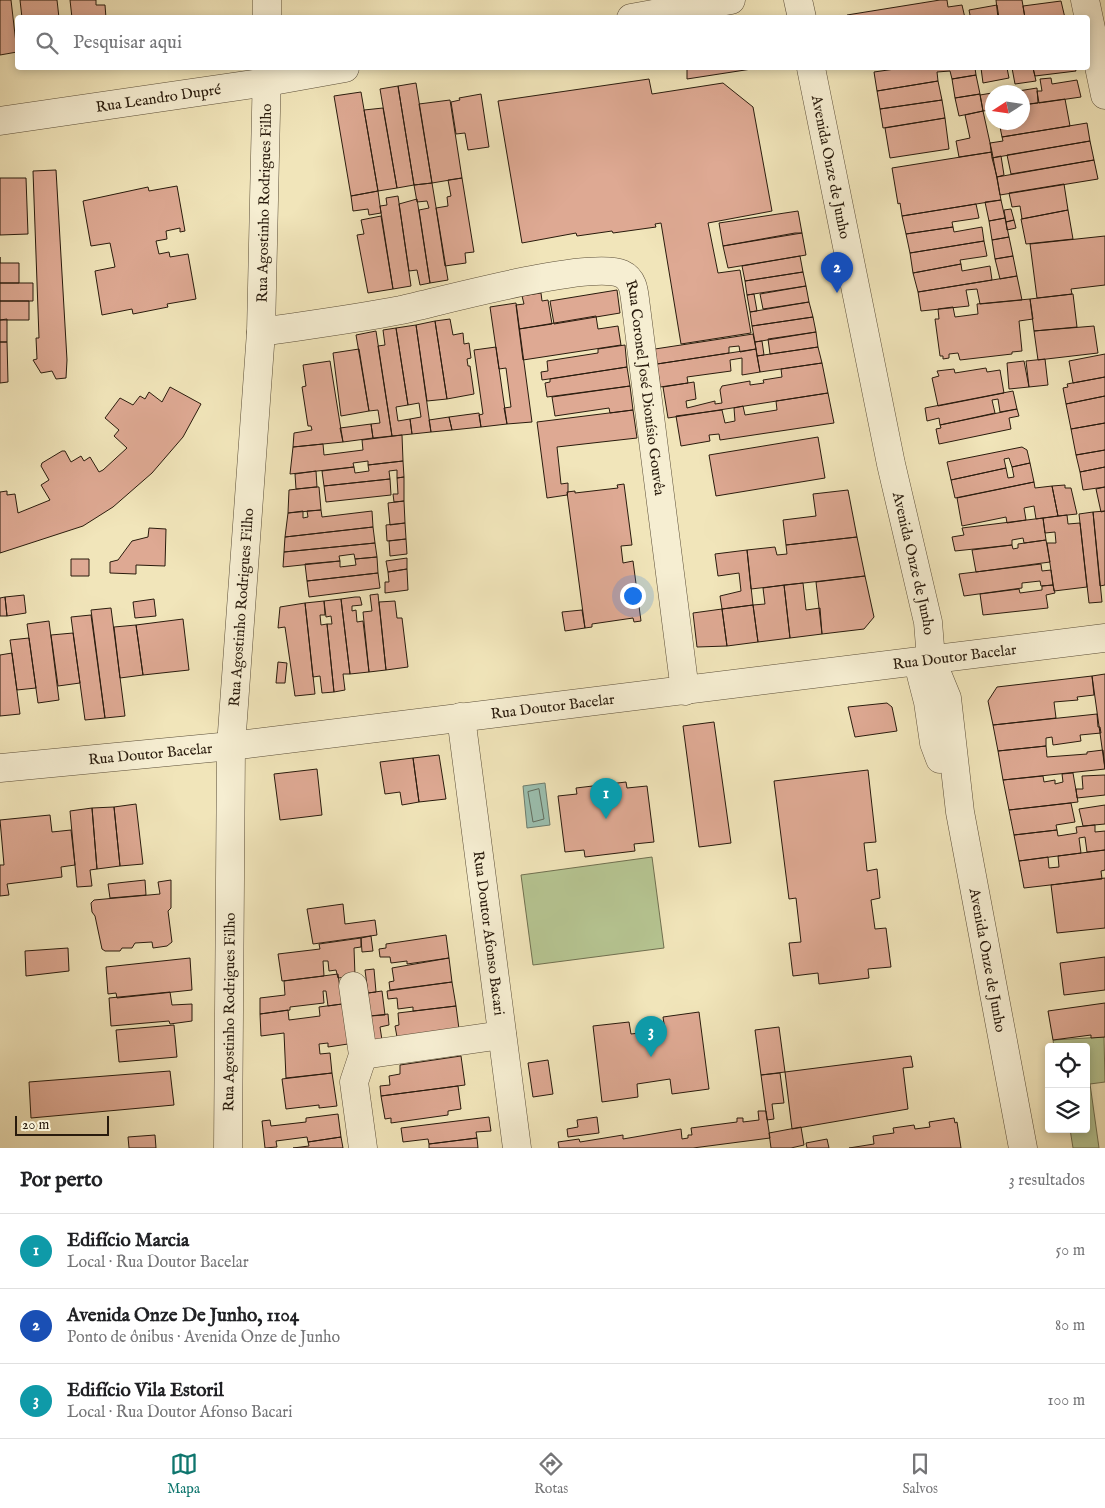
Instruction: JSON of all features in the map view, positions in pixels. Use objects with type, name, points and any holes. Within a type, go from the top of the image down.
[{"type":"street","points":[[267,0],[267,15]]},
{"type":"street","points":[[648,15],[731,0]]},
{"type":"street","points":[[798,0],[801,15]]},
{"type":"street","points":[[1085,0],[1088,15]]},
{"type":"street","points":[[1090,24],[1105,95]]},
{"type":"street","name":"Rua Leandro Dupré","points":[[0,121],[267,74],[320,70]]},
{"type":"street","name":"Avenida Onze de Junho","points":[[811,70],[891,464],[928,622],[924,660],[948,698],[960,812],[1023,1148]]},
{"type":"street","name":"Rua Agostinho Rodrigues Filho","points":[[228,1148],[231,746],[261,332],[267,74]]},
{"type":"street","name":"Rua Coronel José Dionísio Gouvêa","points":[[261,332],[401,310],[548,277],[608,271],[620,273],[628,278],[632,285],[636,307],[685,691]]},
{"type":"street","name":"Rua Doutor Bacelar","points":[[0,768],[231,746],[1105,638]]},
{"type":"street","name":"Rua Doutor Afonso Bacari","points":[[461,717],[517,1148]]},
{"type":"street","points":[[353,986],[363,1055],[354,1082],[363,1148]]},
{"type":"street","points":[[363,1055],[502,1034]]},
{"type":"green space","points":[[652,857],[664,948],[533,965],[521,875]]},
{"type":"green space","points":[[1104,1037],[1105,1082],[1090,1084],[1090,1043],[1053,1043],[1053,1040]]},
{"type":"green space","points":[[1090,1084],[1099,1148],[1073,1148],[1071,1133],[1090,1133]]},
{"type":"water","points":[[545,783],[550,825],[527,828],[523,786]]},
{"type":"building","points":[[0,0],[11,0],[15,52],[0,55]]},
{"type":"building","points":[[20,0],[57,0],[59,15],[22,15]]},
{"type":"building","points":[[70,0],[96,0],[96,5],[105,5],[106,15],[72,15]]},
{"type":"building","points":[[947,0],[948,7],[962,5],[964,15],[847,15]]},
{"type":"building","points":[[996,0],[1022,0],[1024,15],[998,15]]},
{"type":"building","points":[[1061,1],[1064,15],[1024,15],[1023,6]]},
{"type":"building","points":[[997,5],[999,15],[970,15],[969,10]]},
{"type":"building","points":[[687,70],[745,70],[687,79]]},
{"type":"building","points":[[888,70],[975,70],[976,75],[952,79],[950,71],[937,72],[938,81],[877,91],[874,72]]},
{"type":"building","points":[[981,70],[1007,70],[1009,78],[983,83]]},
{"type":"building","points":[[1012,70],[1033,70],[1036,81],[1015,84]]},
{"type":"building","points":[[1034,70],[1076,71],[1035,76]]},
{"type":"building","points":[[976,75],[980,94],[955,98],[952,79]]},
{"type":"building","points":[[1051,78],[1052,84],[1077,80],[1081,97],[1039,103],[1037,91],[1042,91],[1040,79]]},
{"type":"building","points":[[649,79],[652,94],[723,83],[753,107],[772,211],[708,223],[718,273],[740,270],[751,333],[681,344],[661,223],[655,224],[656,227],[577,236],[576,233],[522,243],[498,101]]},
{"type":"building","points":[[938,81],[942,100],[880,109],[877,91]]},
{"type":"building","points":[[416,83],[432,183],[414,185],[398,86]]},
{"type":"building","points":[[398,86],[414,185],[397,188],[380,89]]},
{"type":"building","points":[[1037,88],[1038,103],[1030,104],[1030,89]]},
{"type":"building","points":[[361,92],[378,191],[351,196],[334,96]]},
{"type":"building","points":[[481,94],[489,147],[468,150],[465,133],[456,134],[451,102],[460,100],[459,98]]},
{"type":"building","points":[[980,94],[983,111],[959,116],[955,98]]},
{"type":"building","points":[[985,94],[985,111],[983,111],[980,95]]},
{"type":"building","points":[[1065,99],[1070,126],[1002,137],[1001,130],[1030,130],[1030,104]]},
{"type":"building","points":[[450,100],[462,178],[432,183],[419,104]]},
{"type":"building","points":[[942,100],[945,118],[883,128],[880,109]]},
{"type":"building","points":[[383,108],[397,188],[378,191],[364,110]]},
{"type":"building","points":[[983,111],[985,130],[987,130],[992,152],[959,157],[956,141],[970,138],[965,115]]},
{"type":"building","points":[[945,118],[949,149],[890,158],[885,128]]},
{"type":"building","points":[[1087,123],[1090,141],[992,158],[990,143],[1003,141],[1002,137]]},
{"type":"building","points":[[1090,141],[1094,160],[1011,174],[1007,155]]},
{"type":"building","points":[[992,152],[1001,200],[902,216],[892,168]]},
{"type":"building","points":[[1001,156],[1004,175],[997,177],[992,158]]},
{"type":"building","points":[[1094,160],[1098,179],[1000,195],[997,177]]},
{"type":"building","points":[[56,170],[67,360],[66,378],[56,379],[52,371],[41,373],[33,360],[37,359],[36,338],[39,338],[33,171]]},
{"type":"building","points":[[0,178],[26,178],[28,234],[0,235]]},
{"type":"building","points":[[462,178],[474,252],[465,253],[466,263],[445,266],[436,208],[448,206],[447,197],[451,196],[448,180]]},
{"type":"building","points":[[432,183],[448,280],[430,283],[419,210],[429,208],[427,201],[417,202],[414,185]]},
{"type":"building","points":[[1064,184],[1068,210],[1022,219],[1020,206],[1012,207],[1009,193]]},
{"type":"building","points":[[177,186],[185,231],[180,232],[180,228],[166,231],[167,239],[156,241],[159,254],[169,252],[170,257],[188,254],[196,299],[167,304],[168,307],[133,314],[132,309],[102,315],[95,271],[115,267],[110,243],[91,246],[83,201],[148,187],[149,191]]},
{"type":"building","points":[[378,191],[381,213],[369,215],[368,209],[353,211],[351,196]]},
{"type":"building","points":[[398,196],[411,286],[393,289],[380,206],[387,205],[386,198]]},
{"type":"building","points":[[417,199],[430,283],[420,285],[417,270],[409,271],[399,204]]},
{"type":"building","points":[[1001,200],[1005,218],[989,221],[985,202]]},
{"type":"building","points":[[976,204],[979,218],[952,222],[953,227],[906,234],[902,216]]},
{"type":"building","points":[[1011,209],[1014,220],[1006,222],[1004,210]]},
{"type":"building","points":[[1068,210],[1073,239],[1026,244],[1021,219]]},
{"type":"building","points":[[798,211],[802,233],[723,246],[719,223]]},
{"type":"building","points":[[381,216],[393,289],[368,293],[357,235],[364,234],[361,220]]},
{"type":"building","points":[[1005,218],[1009,237],[992,240],[989,221]]},
{"type":"building","points":[[1014,220],[1016,228],[1007,230],[1006,222]]},
{"type":"building","points":[[953,227],[954,232],[982,227],[984,241],[910,253],[906,234]]},
{"type":"building","points":[[802,233],[806,255],[728,268],[723,246]]},
{"type":"building","points":[[1105,236],[1105,285],[1071,289],[1072,294],[1037,298],[1030,244]]},
{"type":"building","points":[[1009,237],[1013,256],[995,259],[992,240]]},
{"type":"building","points":[[984,241],[987,256],[960,260],[961,264],[913,273],[910,253]]},
{"type":"building","points":[[800,256],[803,272],[745,281],[742,266]]},
{"type":"building","points":[[1013,256],[1017,276],[1000,279],[995,259]]},
{"type":"building","points":[[0,263],[19,263],[19,283],[0,283]]},
{"type":"building","points":[[961,264],[962,271],[990,266],[992,280],[918,292],[913,273]]},
{"type":"building","points":[[803,272],[806,286],[747,295],[745,281]]},
{"type":"building","points":[[1017,276],[1022,300],[980,304],[977,289],[966,290],[969,306],[921,311],[918,292]]},
{"type":"building","points":[[0,283],[33,283],[33,301],[0,301]]},
{"type":"building","points":[[806,286],[809,302],[763,309],[760,294]]},
{"type":"building","points":[[617,290],[620,313],[554,324],[550,301]]},
{"type":"building","points":[[541,293],[542,301],[548,300],[552,324],[519,329],[516,305],[524,304],[522,296]]},
{"type":"building","points":[[754,294],[757,311],[750,312],[747,295]]},
{"type":"building","points":[[1073,294],[1077,327],[1034,331],[1030,299]]},
{"type":"building","points":[[1030,299],[1033,319],[1019,321],[1022,351],[1012,352],[1012,354],[960,360],[958,353],[949,354],[949,358],[943,359],[943,356],[940,356],[935,319],[939,319],[938,309],[953,307],[955,317],[978,314],[977,304]]},
{"type":"building","points":[[0,301],[29,301],[29,320],[0,320]]},
{"type":"building","points":[[809,302],[813,317],[752,326],[750,312]]},
{"type":"building","points":[[516,303],[532,422],[507,424],[504,408],[511,407],[506,368],[499,369],[490,307]]},
{"type":"building","points":[[596,316],[598,329],[618,326],[621,345],[523,360],[519,329]]},
{"type":"building","points":[[813,317],[816,332],[755,342],[752,326]]},
{"type":"building","points":[[7,319],[7,342],[0,342],[0,320]]},
{"type":"building","points":[[450,319],[453,335],[463,333],[464,344],[469,343],[471,358],[467,359],[468,366],[470,366],[474,394],[447,399],[435,321]]},
{"type":"building","points":[[435,321],[447,399],[427,401],[416,325]]},
{"type":"building","points":[[416,325],[431,432],[412,434],[410,419],[421,417],[419,403],[408,405],[396,328]]},
{"type":"building","points":[[1094,326],[1098,353],[1038,360],[1034,331]]},
{"type":"building","points":[[396,328],[408,405],[396,407],[398,421],[410,419],[412,434],[392,436],[378,346],[385,345],[383,330]]},
{"type":"building","points":[[376,331],[392,436],[373,438],[371,424],[380,423],[378,410],[369,411],[356,335]]},
{"type":"building","points":[[816,332],[818,347],[770,354],[768,339]]},
{"type":"building","points":[[753,334],[756,349],[740,352],[739,346],[729,347],[729,353],[657,364],[655,349]]},
{"type":"building","points":[[762,341],[764,355],[757,356],[755,342]]},
{"type":"building","points":[[0,342],[7,342],[8,382],[0,383]]},
{"type":"building","points":[[625,345],[627,367],[542,380],[541,372],[548,371],[547,361],[598,353],[598,349]]},
{"type":"building","points":[[496,347],[507,424],[481,427],[479,415],[483,414],[474,350]]},
{"type":"building","points":[[818,347],[822,363],[760,372],[757,356]]},
{"type":"building","points":[[359,349],[369,411],[341,416],[333,353]]},
{"type":"building","points":[[756,349],[760,372],[742,375],[742,358],[730,360],[731,371],[687,377],[688,383],[660,387],[657,364]]},
{"type":"building","points":[[1105,354],[1105,377],[1073,383],[1069,361]]},
{"type":"building","points":[[1045,359],[1048,385],[1029,387],[1026,361]]},
{"type":"building","points":[[330,361],[343,442],[293,447],[294,433],[312,430],[311,426],[308,426],[302,387],[306,386],[303,365]]},
{"type":"building","points":[[1024,361],[1029,387],[1009,389],[1007,363]]},
{"type":"building","points":[[822,363],[828,393],[668,418],[663,387],[694,382],[696,399],[686,401],[687,408],[715,401],[715,404],[722,403],[720,390],[722,386],[750,381],[750,385],[764,383],[763,380],[782,377],[781,369]]},
{"type":"building","points":[[627,367],[630,386],[547,397],[545,383],[550,382],[550,379]]},
{"type":"building","points":[[986,368],[987,372],[1000,370],[1004,393],[938,406],[932,378],[939,376],[937,371],[954,369],[955,373]]},
{"type":"building","points":[[1105,377],[1105,396],[1066,404],[1063,388],[1068,387],[1067,384]]},
{"type":"building","points":[[630,386],[633,410],[610,413],[609,408],[555,416],[552,397]]},
{"type":"building","points":[[170,387],[201,404],[183,437],[152,473],[113,507],[83,526],[0,553],[0,492],[7,491],[7,495],[15,494],[18,513],[50,500],[41,485],[49,480],[41,466],[42,463],[62,451],[65,451],[71,462],[81,456],[84,461],[90,457],[99,472],[103,470],[127,448],[114,436],[119,430],[105,418],[120,398],[133,405],[140,396],[145,399],[149,392],[162,402]]},
{"type":"building","points":[[1013,391],[1017,409],[1000,412],[998,399],[992,400],[995,413],[940,425],[939,418],[927,421],[925,408]]},
{"type":"building","points":[[828,393],[834,423],[720,440],[719,434],[709,435],[710,441],[681,446],[676,416],[722,410],[725,423],[735,421],[734,408],[743,406],[745,415],[777,410],[776,401]]},
{"type":"building","points":[[1105,396],[1105,423],[1071,429],[1066,404]]},
{"type":"building","points":[[1017,409],[1019,416],[1009,418],[1011,429],[939,444],[936,429],[941,428],[940,425]]},
{"type":"building","points":[[633,410],[637,438],[557,447],[561,484],[568,483],[568,492],[567,495],[547,498],[537,422]]},
{"type":"building","points":[[479,413],[481,427],[452,430],[449,417]]},
{"type":"building","points":[[449,417],[452,430],[431,432],[429,420]]},
{"type":"building","points":[[1105,423],[1105,450],[1076,455],[1071,429]]},
{"type":"building","points":[[371,424],[373,438],[343,442],[340,428]]},
{"type":"building","points":[[402,435],[403,461],[368,465],[368,461],[353,463],[354,467],[290,474],[293,447],[323,444],[324,455],[363,450],[362,440]]},
{"type":"building","points":[[818,437],[825,478],[716,496],[709,455]]},
{"type":"building","points":[[1022,447],[1027,450],[1030,463],[1012,467],[1009,458],[1004,459],[1006,468],[951,480],[947,462]]},
{"type":"building","points":[[1105,450],[1105,467],[1080,472],[1076,455]]},
{"type":"building","points":[[403,461],[404,477],[397,478],[397,470],[389,471],[390,479],[324,486],[322,471],[354,467],[355,473],[369,471],[368,465]]},
{"type":"building","points":[[1030,463],[1034,482],[955,498],[951,480],[1006,468],[1008,478],[1014,477],[1012,467]]},
{"type":"building","points":[[1105,467],[1105,487],[1083,490],[1080,472]]},
{"type":"building","points":[[316,471],[317,487],[296,489],[295,474]]},
{"type":"building","points":[[404,477],[404,501],[394,502],[393,494],[398,494],[397,478]]},
{"type":"building","points":[[390,479],[391,495],[326,502],[324,486]]},
{"type":"building","points":[[1034,482],[1035,488],[1052,486],[1058,516],[1036,519],[1034,506],[1024,508],[1026,520],[1007,523],[1006,517],[962,526],[957,498]]},
{"type":"building","points":[[624,484],[632,545],[621,546],[623,563],[633,561],[641,621],[634,622],[633,618],[592,624],[592,627],[585,628],[567,492],[575,491],[575,493],[618,488],[617,485]]},
{"type":"building","points":[[1065,485],[1065,488],[1071,488],[1077,514],[1058,516],[1052,486]]},
{"type":"building","points":[[319,487],[321,510],[288,513],[289,490]]},
{"type":"building","points":[[1105,487],[1105,511],[1101,512],[1096,489]]},
{"type":"building","points":[[848,490],[857,537],[786,545],[783,520],[816,516],[813,494]]},
{"type":"building","points":[[404,501],[405,523],[390,525],[388,503]]},
{"type":"building","points":[[321,510],[322,517],[372,511],[373,527],[285,537],[288,513],[303,511],[303,518],[308,517],[307,511]]},
{"type":"building","points":[[1105,511],[1105,585],[1100,586],[1093,512]]},
{"type":"building","points":[[1093,512],[1102,602],[1089,603],[1079,514]]},
{"type":"building","points":[[1067,515],[1068,524],[1080,523],[1087,587],[1054,591],[1047,543],[1056,543],[1055,532],[1045,533],[1043,518]]},
{"type":"building","points":[[1043,518],[1046,540],[1024,543],[1023,538],[1012,540],[1012,545],[955,551],[952,537],[964,535],[962,528]]},
{"type":"building","points":[[405,523],[406,539],[387,541],[386,525]]},
{"type":"building","points":[[373,527],[375,543],[284,552],[285,537]]},
{"type":"building","points":[[149,528],[166,529],[165,566],[136,565],[136,574],[110,573],[110,562],[118,560],[132,541],[148,537]]},
{"type":"building","points":[[857,537],[865,576],[751,589],[747,550],[775,547],[777,555],[787,554],[786,545]]},
{"type":"building","points":[[406,539],[407,554],[390,556],[389,541]]},
{"type":"building","points":[[1046,540],[1050,562],[976,572],[972,550],[1012,545],[1013,549],[1018,548],[1018,544]]},
{"type":"building","points":[[375,543],[377,557],[355,559],[354,554],[339,556],[340,561],[283,567],[284,552]]},
{"type":"building","points":[[747,550],[753,605],[722,609],[720,596],[741,591],[739,573],[718,576],[715,554]]},
{"type":"building","points":[[377,557],[378,573],[307,581],[305,564],[340,561],[340,567],[356,565],[355,559]]},
{"type":"building","points":[[407,558],[407,569],[388,572],[386,561]]},
{"type":"building","points":[[71,559],[89,559],[89,576],[71,576]]},
{"type":"building","points":[[1041,564],[1042,571],[1051,570],[1053,585],[1041,586],[1040,581],[1022,583],[1022,588],[964,596],[959,574]]},
{"type":"building","points":[[407,569],[408,590],[385,593],[385,582],[389,582],[388,572]]},
{"type":"building","points":[[378,573],[380,588],[309,597],[307,581]]},
{"type":"building","points":[[865,576],[874,617],[864,629],[822,634],[816,582]]},
{"type":"building","points":[[803,583],[806,610],[820,608],[822,634],[790,638],[784,585]]},
{"type":"building","points":[[784,585],[790,638],[758,642],[753,605],[765,604],[763,588]]},
{"type":"building","points":[[1053,585],[1055,593],[1046,595],[1048,608],[983,615],[980,594],[1019,589],[1020,593],[1042,590],[1042,586]]},
{"type":"building","points":[[378,594],[386,670],[369,672],[363,612],[372,611],[370,595]]},
{"type":"building","points":[[24,595],[26,613],[7,616],[5,597]]},
{"type":"building","points":[[5,597],[7,616],[0,616],[0,598]]},
{"type":"building","points":[[360,597],[362,605],[352,606],[352,611],[356,610],[357,622],[363,621],[369,672],[350,674],[341,599]]},
{"type":"building","points":[[154,599],[156,616],[135,618],[133,602]]},
{"type":"building","points":[[341,599],[350,674],[343,674],[345,690],[334,692],[327,624],[332,624],[331,616],[326,617],[324,601]]},
{"type":"building","points":[[324,601],[325,615],[320,615],[321,625],[327,624],[334,692],[322,693],[320,676],[313,677],[305,603]]},
{"type":"building","points":[[395,601],[397,618],[402,618],[408,667],[386,670],[379,602]]},
{"type":"building","points":[[305,603],[315,694],[295,696],[285,627],[278,628],[280,607]]},
{"type":"building","points":[[753,605],[758,642],[727,646],[722,609]]},
{"type":"building","points":[[111,608],[125,716],[105,718],[91,610]]},
{"type":"building","points":[[722,609],[727,646],[697,647],[693,613]]},
{"type":"building","points":[[582,610],[585,628],[565,631],[562,612]]},
{"type":"building","points":[[91,615],[105,718],[85,720],[71,617]]},
{"type":"building","points":[[183,619],[189,670],[143,675],[136,625]]},
{"type":"building","points":[[49,621],[59,700],[38,703],[27,624]]},
{"type":"building","points":[[136,625],[143,675],[120,678],[114,627]]},
{"type":"building","points":[[73,633],[80,683],[58,686],[51,635]]},
{"type":"building","points":[[29,638],[36,688],[17,690],[10,640]]},
{"type":"building","points":[[12,653],[20,714],[0,716],[0,655]]},
{"type":"building","points":[[278,662],[287,663],[285,683],[276,683]]},
{"type":"building","points":[[1105,674],[1105,769],[1092,676]]},
{"type":"building","points":[[1092,676],[1094,695],[1077,697],[1078,700],[1054,702],[1056,718],[993,725],[988,701],[997,687]]},
{"type":"building","points":[[887,703],[892,707],[897,731],[855,737],[848,707]]},
{"type":"building","points":[[1097,714],[1098,727],[1100,727],[1101,733],[1080,735],[1081,741],[1053,745],[1052,737],[1046,738],[1046,746],[998,751],[993,725]]},
{"type":"building","points":[[714,722],[731,843],[699,847],[683,726]]},
{"type":"building","points":[[1046,746],[1047,757],[1087,754],[1087,752],[1103,750],[1105,769],[1003,780],[998,751]]},
{"type":"building","points":[[439,755],[446,799],[419,802],[413,758]]},
{"type":"building","points":[[413,758],[419,802],[402,805],[400,792],[385,794],[380,762]]},
{"type":"building","points":[[317,769],[322,815],[280,820],[274,774]]},
{"type":"building","points":[[868,770],[876,842],[864,843],[867,871],[877,869],[880,898],[871,900],[875,929],[886,928],[891,967],[868,969],[869,978],[819,984],[818,973],[793,976],[789,943],[801,942],[796,898],[789,899],[774,781]]},
{"type":"building","points":[[1073,773],[1078,802],[1009,810],[1003,780],[1043,776],[1044,782],[1055,780],[1055,784],[1063,782],[1062,774]]},
{"type":"building","points":[[1105,775],[1105,795],[1077,798],[1076,789],[1083,789],[1082,776]]},
{"type":"building","points":[[626,782],[627,788],[647,786],[654,842],[634,844],[635,851],[585,857],[584,850],[565,852],[558,796],[577,794],[576,788]]},
{"type":"building","points":[[1071,803],[1075,822],[1056,825],[1057,830],[1014,835],[1009,810]]},
{"type":"building","points":[[136,804],[143,864],[120,866],[114,807]]},
{"type":"building","points":[[1105,805],[1105,824],[1083,826],[1079,809]]},
{"type":"building","points":[[114,807],[120,866],[97,869],[92,808]]},
{"type":"building","points":[[92,808],[97,869],[90,870],[92,886],[77,887],[70,811]]},
{"type":"building","points":[[50,815],[52,832],[71,830],[75,865],[61,867],[62,877],[7,884],[9,895],[0,896],[0,865],[4,865],[0,820]]},
{"type":"building","points":[[1095,825],[1095,832],[1105,831],[1105,850],[1087,852],[1085,837],[1079,838],[1081,853],[1019,861],[1014,835],[1057,830],[1058,836],[1077,833],[1076,827]]},
{"type":"building","points":[[1105,850],[1105,870],[1101,871],[1102,879],[1024,888],[1019,861],[1048,857],[1049,868],[1059,867],[1058,856]]},
{"type":"building","points":[[1105,878],[1105,928],[1057,933],[1051,885]]},
{"type":"building","points":[[145,880],[146,895],[110,898],[108,884]]},
{"type":"building","points":[[171,880],[171,908],[168,911],[172,942],[167,946],[153,948],[152,942],[135,943],[132,948],[122,948],[120,951],[105,951],[102,949],[95,916],[92,912],[91,903],[94,900],[160,894],[158,882]]},
{"type":"building","points":[[343,904],[345,924],[375,920],[377,935],[313,944],[307,909]]},
{"type":"building","points":[[446,935],[449,958],[407,964],[407,961],[391,963],[390,957],[380,957],[379,949],[386,948],[386,944]]},
{"type":"building","points":[[371,936],[373,951],[362,952],[361,938]]},
{"type":"building","points":[[361,938],[361,947],[354,948],[355,976],[338,978],[336,970],[329,971],[328,961],[323,961],[324,976],[282,981],[278,954],[320,949],[319,944]]},
{"type":"building","points":[[68,948],[69,971],[26,976],[25,951]]},
{"type":"building","points":[[1105,957],[1105,990],[1064,995],[1060,963]]},
{"type":"building","points":[[190,958],[192,990],[117,998],[116,993],[108,994],[106,967]]},
{"type":"building","points":[[449,958],[452,982],[390,990],[389,982],[394,981],[392,968]]},
{"type":"building","points":[[374,969],[376,992],[368,993],[365,970]]},
{"type":"building","points":[[338,974],[342,1004],[328,1006],[326,991],[323,991],[324,1003],[290,1007],[290,1010],[260,1014],[260,998],[285,995],[284,981]]},
{"type":"building","points":[[452,982],[456,1006],[413,1011],[413,1007],[398,1009],[397,998],[388,999],[387,991]]},
{"type":"building","points":[[382,991],[385,1015],[370,1016],[368,993]]},
{"type":"building","points":[[170,992],[172,1005],[192,1004],[192,1021],[170,1024],[169,1021],[111,1026],[109,998]]},
{"type":"building","points":[[1105,1003],[1105,1037],[1091,1038],[1091,1035],[1053,1040],[1048,1011]]},
{"type":"building","points":[[342,1004],[348,1044],[328,1047],[328,1043],[319,1044],[320,1054],[330,1053],[332,1073],[286,1078],[284,1033],[261,1036],[260,1014],[288,1010],[289,1020],[320,1016],[319,1007]]},
{"type":"building","points":[[456,1006],[459,1029],[397,1037],[395,1026],[399,1025],[398,1013]]},
{"type":"building","points":[[699,1012],[709,1089],[672,1094],[670,1079],[637,1084],[638,1097],[602,1102],[593,1026],[629,1022],[631,1034],[665,1030],[663,1017]]},
{"type":"building","points":[[388,1014],[389,1025],[380,1027],[382,1040],[373,1040],[370,1016]]},
{"type":"building","points":[[174,1025],[177,1057],[119,1062],[116,1030]]},
{"type":"building","points":[[779,1027],[785,1072],[761,1075],[755,1030]]},
{"type":"building","points":[[461,1056],[465,1085],[381,1096],[380,1086],[390,1085],[389,1076],[400,1074],[400,1065]]},
{"type":"building","points":[[911,1056],[913,1067],[903,1068],[908,1109],[792,1129],[785,1072]]},
{"type":"building","points":[[548,1060],[553,1094],[533,1097],[528,1063]]},
{"type":"building","points":[[170,1071],[174,1105],[31,1118],[29,1082]]},
{"type":"building","points":[[332,1073],[337,1106],[319,1108],[319,1105],[286,1109],[282,1079]]},
{"type":"building","points":[[780,1073],[784,1103],[772,1104],[774,1119],[767,1120],[761,1075]]},
{"type":"building","points":[[458,1086],[461,1109],[448,1111],[448,1115],[391,1123],[391,1118],[385,1119],[381,1096]]},
{"type":"building","points":[[758,1111],[766,1111],[770,1138],[693,1148],[559,1148],[558,1142],[579,1139],[580,1142],[623,1135],[623,1139],[681,1129],[682,1139],[688,1138],[688,1135],[692,1135],[691,1128],[737,1122],[737,1118],[743,1118],[743,1122],[759,1120]]},
{"type":"building","points":[[338,1114],[341,1137],[308,1142],[307,1137],[276,1141],[277,1147],[265,1148],[262,1121],[270,1120],[271,1126],[306,1122],[306,1118]]},
{"type":"building","points":[[489,1117],[491,1131],[476,1132],[477,1138],[429,1144],[428,1139],[403,1142],[401,1128]]},
{"type":"building","points":[[597,1117],[599,1133],[568,1137],[567,1129],[578,1127],[577,1120]]},
{"type":"building","points":[[954,1118],[955,1123],[957,1122],[961,1148],[849,1148],[874,1144],[873,1136],[894,1133],[893,1128],[914,1125],[915,1129],[930,1127],[929,1122]]},
{"type":"building","points":[[801,1127],[804,1145],[791,1148],[771,1148],[769,1133]]},
{"type":"building","points":[[155,1135],[156,1148],[129,1148],[128,1137]]},
{"type":"building","points":[[341,1137],[343,1148],[293,1148],[309,1146],[308,1142]]},
{"type":"building","points":[[477,1138],[478,1148],[429,1148],[429,1144]]},
{"type":"building","points":[[827,1139],[829,1148],[807,1148],[806,1143]]},
{"type":"place","name":"Avenida Onze De Junho, 1104","points":[[837,293]]},
{"type":"place","name":"Edifício Marcia","points":[[606,819]]},
{"type":"place","name":"Edifício Vila Estoril","points":[[651,1057]]}]
